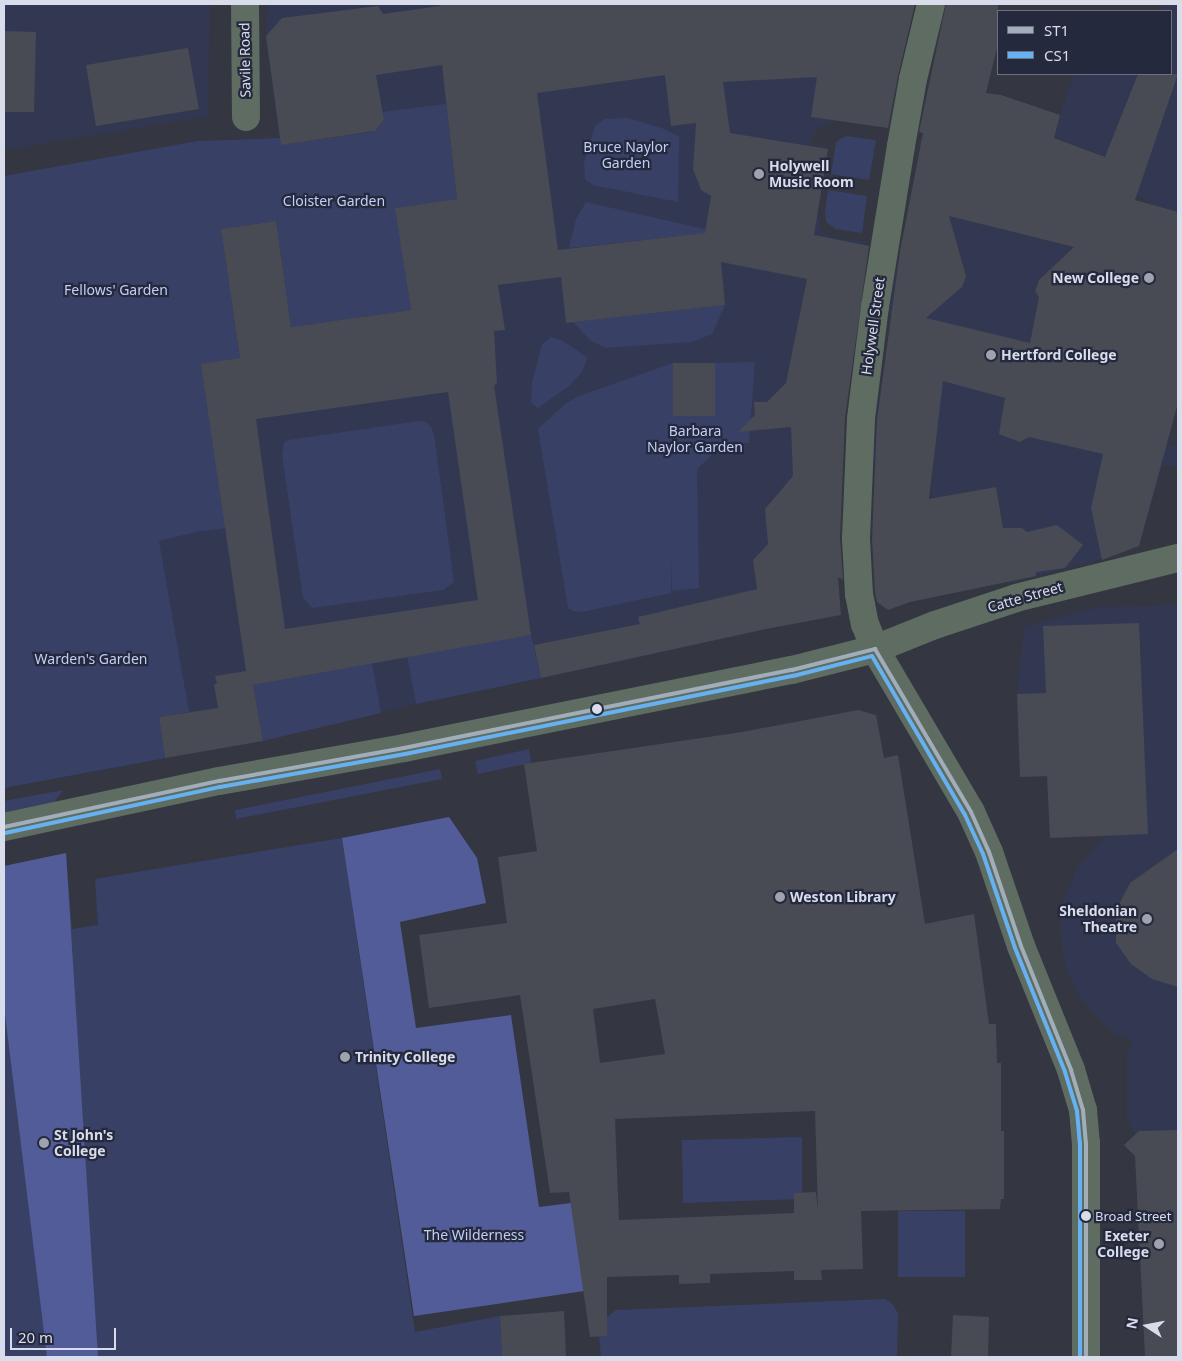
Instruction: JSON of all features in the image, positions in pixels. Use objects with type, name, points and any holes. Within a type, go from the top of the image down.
[{"type":"street","name":"Savile Road","points":[[245,4],[246,117]]},
{"type":"street","name":"Holywell Street","points":[[875,649],[862,610],[856,539],[861,419],[875,306],[897,173],[913,79],[931,4]]},
{"type":"street","name":"Catte Street","points":[[4,827],[219,781],[404,748],[773,674],[875,649],[935,625],[1016,598],[1178,558]]},
{"type":"street","points":[[875,649],[971,812],[986,844],[1021,946],[1071,1070],[1083,1110],[1086,1143],[1086,1357]]},
{"type":"shaded area","points":[[4,4],[210,4],[208,116],[4,150]]},
{"type":"shaded area","points":[[267,4],[911,4],[838,121],[829,122],[818,128],[812,137],[811,144],[829,148],[818,213],[819,224],[824,233],[834,237],[866,242],[840,400],[835,550],[841,615],[766,629],[620,662],[416,704],[263,741],[4,788],[4,176],[198,141],[279,138],[266,36]]},
{"type":"shaded area","points":[[1162,4],[1178,4],[1178,403],[1107,382],[1159,208],[1130,192],[1113,159],[1052,137],[1074,75],[1172,75],[1172,10],[1159,10]]},
{"type":"shaded area","name":"Hertford College","points":[[918,158],[1067,207],[1175,412],[1168,445],[1178,446],[1178,467],[1163,465],[1139,546],[1102,559],[1008,583],[1006,541],[996,487],[931,499],[933,465],[873,459],[878,402],[892,326],[889,310]]},
{"type":"shaded area","points":[[1178,605],[1178,1357],[1145,1357],[1135,1156],[1130,1151],[1130,1140],[1135,1135],[1127,1120],[1127,1055],[1133,1041],[1117,1035],[1105,1025],[1081,998],[1070,979],[1064,959],[1060,930],[1062,904],[1076,871],[1100,841],[1111,836],[1050,838],[1047,777],[1020,777],[1017,694],[1024,627],[1099,607]]},
{"type":"green space","points":[[446,104],[457,199],[396,208],[411,310],[291,327],[276,221],[221,229],[240,358],[226,528],[196,532],[159,541],[189,712],[159,717],[165,758],[4,788],[4,176],[198,141],[280,138],[287,144],[372,132],[384,121],[383,112]]},
{"type":"green space","name":"Bruce Naylor Garden","points":[[628,118],[664,129],[679,137],[678,202],[593,185],[585,179],[584,162],[595,126],[605,119]]},
{"type":"green space","points":[[846,136],[876,140],[869,180],[831,174],[836,142]]},
{"type":"green space","points":[[828,190],[867,196],[862,233],[835,229],[826,222],[825,213]]},
{"type":"green space","name":"Bruce Naylor Garden","points":[[586,202],[717,232],[569,248],[576,219]]},
{"type":"green space","points":[[725,305],[712,334],[692,342],[605,348],[590,340],[573,322]]},
{"type":"green space","points":[[551,337],[563,341],[588,358],[581,373],[569,386],[538,408],[531,403],[532,383],[542,344]]},
{"type":"green space","name":"Barbara Naylor Garden","points":[[755,362],[749,443],[723,444],[697,469],[699,588],[672,591],[672,559],[671,593],[582,612],[573,611],[568,608],[538,429],[565,404],[579,396],[673,363],[673,416],[714,416],[715,363]]},
{"type":"green space","points":[[419,421],[426,422],[434,434],[454,582],[443,590],[312,608],[303,598],[282,455],[284,443],[288,440]]},
{"type":"green space","points":[[531,635],[541,678],[416,704],[407,656]]},
{"type":"green space","points":[[372,663],[381,713],[263,741],[253,685]]},
{"type":"green space","points":[[529,749],[531,763],[478,774],[475,761]]},
{"type":"green space","points":[[440,769],[442,779],[236,819],[235,810]]},
{"type":"green space","points":[[63,790],[50,808],[4,819],[4,801]]},
{"type":"green space","name":"The Wilderness","points":[[449,817],[477,858],[486,903],[400,922],[416,1028],[511,1015],[539,1207],[571,1203],[584,1291],[414,1316],[342,838]]},
{"type":"green space","points":[[342,838],[415,1332],[500,1316],[502,1357],[4,1357],[4,866],[66,853],[72,929],[98,925],[95,879]]},
{"type":"green space","name":"St John's College","points":[[66,853],[98,1357],[47,1357],[4,1006],[4,866]]},
{"type":"green space","points":[[802,1137],[802,1199],[683,1203],[682,1140]]},
{"type":"green space","points":[[898,1211],[965,1211],[965,1277],[898,1277]]},
{"type":"green space","points":[[884,1299],[891,1302],[898,1313],[897,1357],[601,1357],[599,1336],[605,1319],[616,1310]]},
{"type":"building","points":[[440,4],[915,4],[888,128],[811,117],[817,77],[723,82],[730,133],[828,149],[814,235],[869,246],[845,418],[840,538],[843,580],[838,577],[841,615],[766,629],[541,678],[534,645],[640,624],[638,617],[757,589],[753,560],[768,544],[765,509],[793,476],[791,427],[738,432],[755,415],[754,402],[767,402],[786,383],[807,279],[721,262],[725,305],[566,323],[561,277],[498,285],[505,330],[494,331],[497,384],[494,385],[531,635],[253,685],[263,741],[165,758],[159,717],[218,708],[214,684],[217,684],[215,676],[246,671],[201,364],[240,358],[221,229],[276,221],[291,327],[411,310],[395,208],[457,199],[442,65],[376,75],[384,120],[375,131],[281,145],[266,36],[282,18],[378,6],[383,14],[440,6]],"holes":[[[665,75],[671,126],[696,123],[693,169],[701,190],[711,196],[705,233],[558,250],[537,93]],[[448,392],[478,600],[285,629],[256,419]]]},
{"type":"building","points":[[946,4],[998,4],[997,48],[986,93],[1001,95],[1060,115],[1054,138],[1105,157],[1138,75],[1178,74],[1135,200],[1178,212],[1178,403],[1139,546],[1102,560],[1091,508],[1103,454],[1029,437],[1020,442],[999,434],[1005,398],[943,381],[929,499],[996,487],[1003,528],[1022,528],[1027,532],[1057,525],[1083,545],[1065,568],[1036,572],[1036,576],[910,602],[888,610],[877,602],[875,592],[872,539],[877,420],[900,251],[923,133],[919,132]],"holes":[[[949,216],[1074,247],[1039,280],[1035,291],[1039,297],[1030,343],[926,318],[962,287],[966,276]]]},
{"type":"building","points":[[4,31],[36,32],[34,112],[4,112]]},
{"type":"building","points":[[188,48],[199,109],[96,126],[86,65]]},
{"type":"building","points":[[673,363],[715,363],[715,416],[673,416]]},
{"type":"building","points":[[1139,623],[1148,834],[1050,838],[1047,776],[1020,777],[1017,694],[1046,693],[1043,626]]},
{"type":"building","points":[[858,710],[876,715],[884,758],[898,755],[925,924],[974,914],[989,1024],[996,1024],[997,1063],[1001,1063],[1004,1199],[1001,1199],[1000,1209],[861,1211],[863,1269],[821,1270],[822,1280],[794,1280],[794,1271],[710,1274],[710,1283],[679,1284],[679,1275],[607,1277],[607,1336],[590,1337],[569,1192],[550,1193],[520,995],[429,1008],[419,935],[507,923],[498,857],[537,851],[524,764],[742,732]],"holes":[[[655,999],[665,1054],[600,1063],[593,1009]],[[815,1111],[818,1212],[816,1192],[794,1193],[794,1213],[619,1220],[615,1119]]]},
{"type":"building","name":"Sheldonian Theatre","points":[[1178,849],[1178,987],[1152,979],[1131,964],[1116,943],[1116,910],[1130,883]]},
{"type":"building","name":"Exeter College","points":[[1178,1130],[1178,1357],[1145,1357],[1135,1156],[1124,1145],[1139,1131]]},
{"type":"building","points":[[564,1311],[566,1357],[502,1357],[500,1316]]},
{"type":"building","points":[[953,1315],[989,1317],[988,1357],[951,1357]]},
{"type":"transit line","name":"ST1","points":[[875,649],[971,812],[989,852],[1021,946],[1071,1070],[1083,1110],[1086,1143],[1086,1357]]},
{"type":"transit line","name":"ST1","points":[[4,827],[219,781],[404,748],[792,670],[875,649]]},
{"type":"transit line","name":"CS1","points":[[5,833],[220,787],[405,754],[793,676],[872,656],[965,815],[983,854],[1015,948],[1065,1072],[1077,1111],[1080,1143],[1080,1357]]},
{"type":"place","name":"Holywell Music Room","points":[[759,174]]},
{"type":"place","name":"New College","points":[[1149,278]]},
{"type":"place","name":"Hertford College","points":[[991,355]]},
{"type":"place","name":"Weston Library","points":[[780,897]]},
{"type":"place","name":"Sheldonian Theatre","points":[[1147,919]]},
{"type":"place","name":"Trinity College","points":[[345,1057]]},
{"type":"place","name":"St John's College","points":[[44,1143]]},
{"type":"place","name":"Broad Street","points":[[1086,1216]]},
{"type":"place","name":"Exeter College","points":[[1159,1244]]},
{"type":"park label","name":"Cloister Garden","points":[[334,201]]},
{"type":"park label","name":"Fellows' Garden","points":[[116,290]]},
{"type":"park label","name":"Warden's Garden","points":[[91,659]]}]
